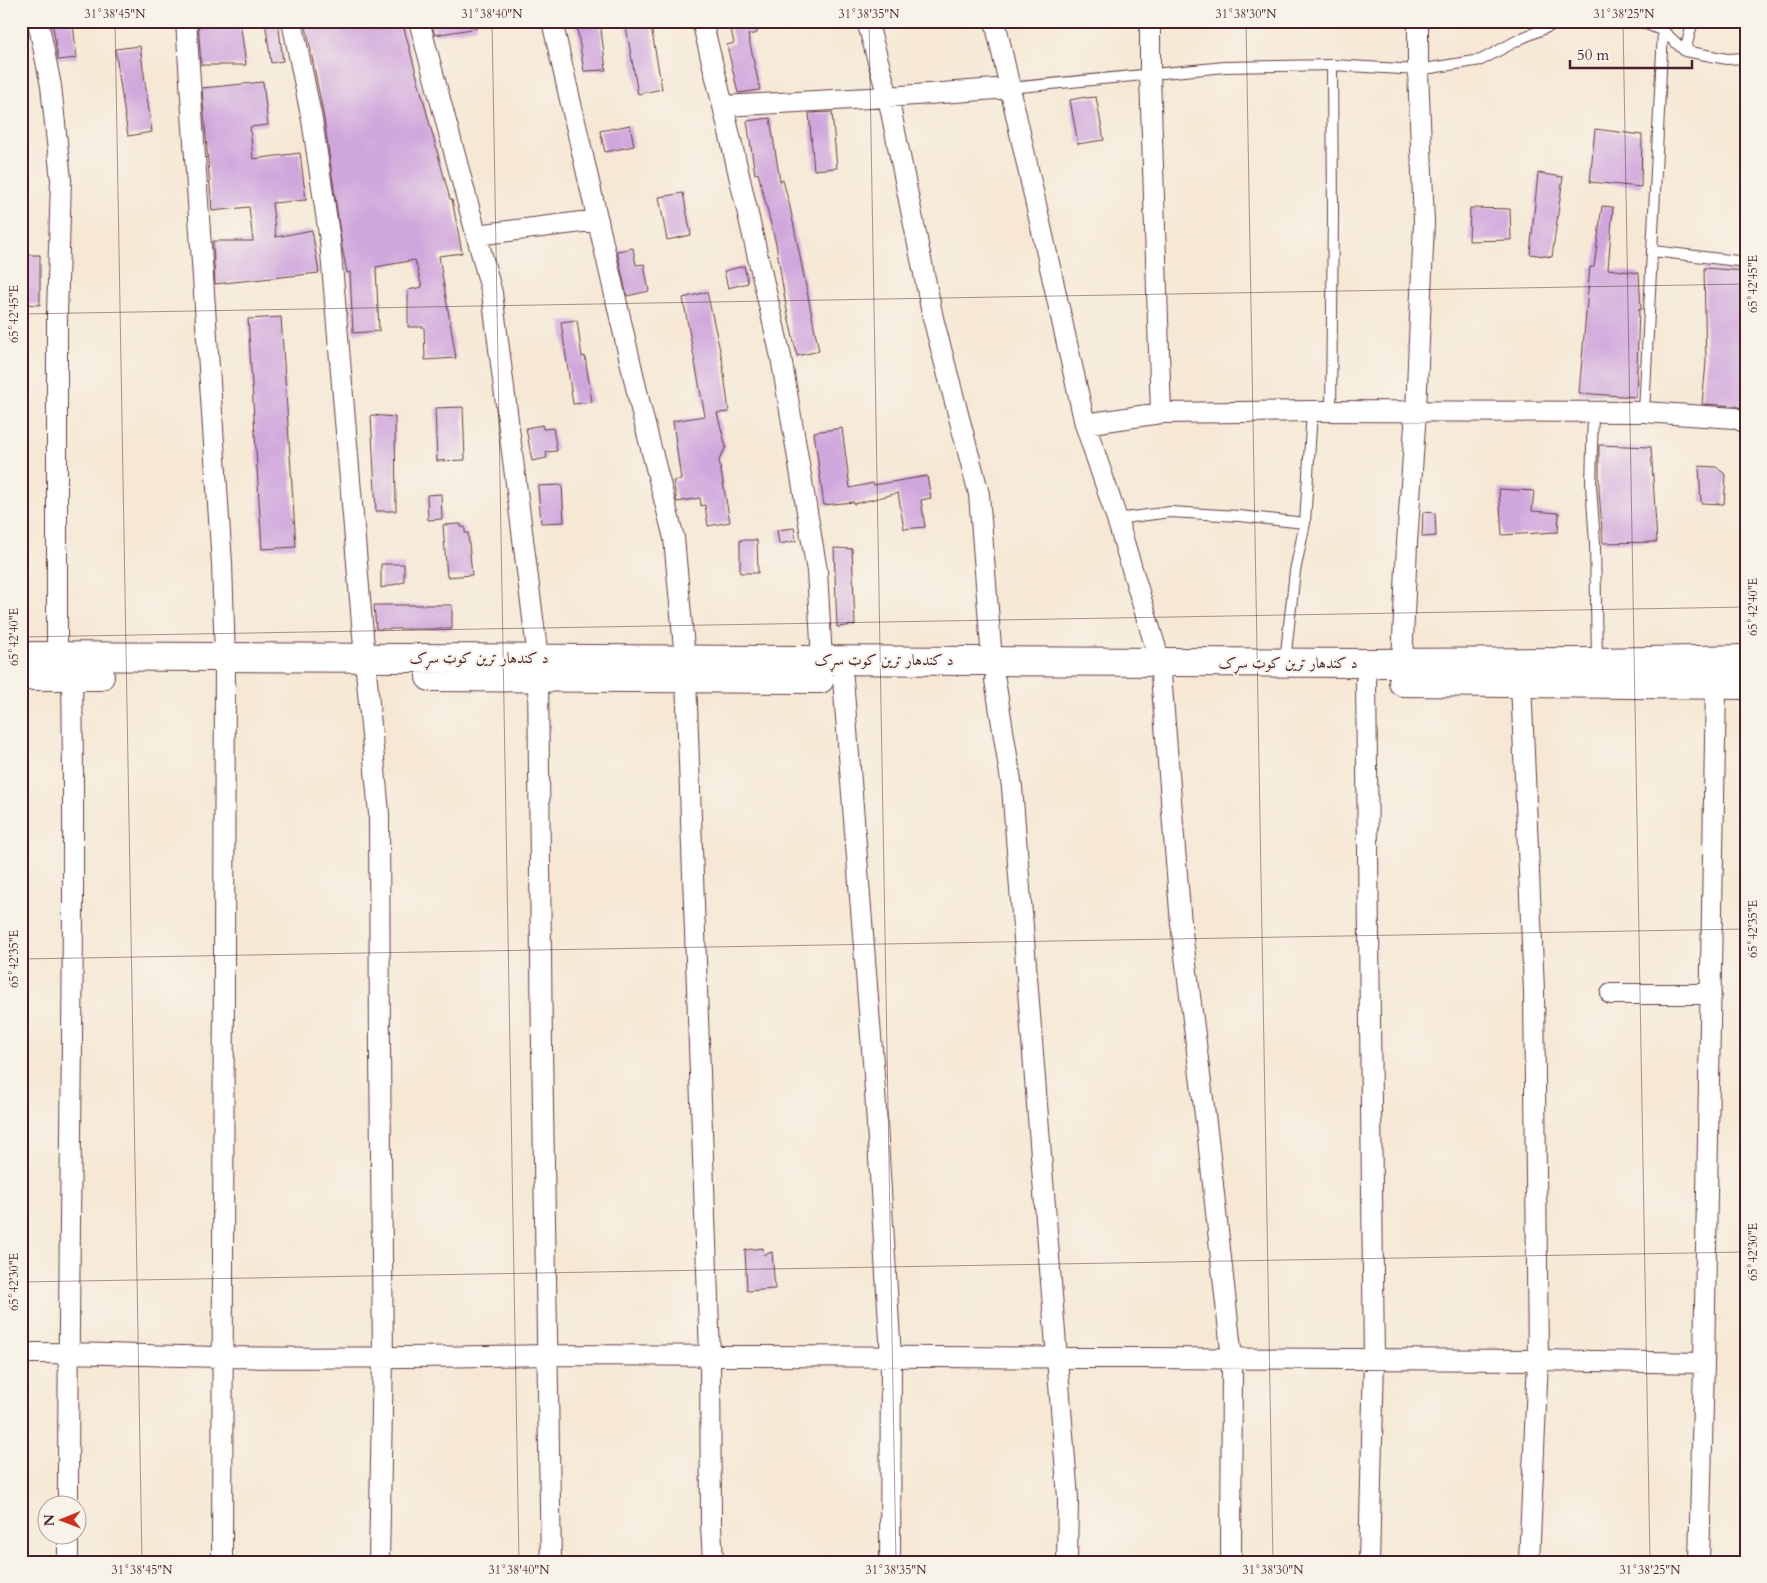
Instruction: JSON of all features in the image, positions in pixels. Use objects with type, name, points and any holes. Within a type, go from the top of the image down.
[{"type":"main road","name":"د کندهار ترين کوټ سړک","points":[[21,656],[64,666],[777,669],[843,679],[994,670]]},
{"type":"main road","name":"د کندهار ترين کوټ سړک","points":[[1161,671],[1285,662],[1597,662],[1746,659]]},
{"type":"main road","name":"د کندهار ترين کوټ سړک","points":[[777,669],[822,660],[994,670],[1161,671],[1366,682],[1746,685]]},
{"type":"main road","name":"د کندهار ترين کوټ سړک","points":[[21,676],[64,666]]},
{"type":"street","points":[[38,21],[51,86],[61,180],[57,316],[64,666],[74,839],[68,1496]]},
{"type":"street","points":[[186,21],[222,564],[225,667],[222,1562]]},
{"type":"street","points":[[292,21],[312,120],[330,241],[380,814],[383,1358],[379,1562]]},
{"type":"street","points":[[419,21],[492,293],[538,668],[551,1562]]},
{"type":"street","points":[[552,21],[642,413],[674,538],[686,669],[710,1356],[713,1562]]},
{"type":"street","points":[[702,21],[782,367],[817,571],[822,660]]},
{"type":"street","points":[[867,21],[888,97],[933,318],[979,494],[994,670],[1012,787],[1068,1498],[1067,1562]]},
{"type":"street","points":[[995,21],[1085,424],[1118,520],[1161,671],[1181,924],[1210,1148],[1232,1359],[1231,1562]]},
{"type":"street","points":[[1150,21],[1150,75],[1161,413]]},
{"type":"street","points":[[1402,663],[1424,223],[1418,21]]},
{"type":"street","points":[[723,106],[1009,88]]},
{"type":"street","points":[[476,235],[598,220]]},
{"type":"street","points":[[1085,424],[1161,413],[1321,411],[1644,412],[1735,418],[1746,423]]},
{"type":"street","points":[[843,679],[874,1075],[891,1357],[890,1562]]},
{"type":"street","points":[[1366,682],[1374,1360],[1368,1562]]},
{"type":"street","points":[[1521,682],[1534,991],[1538,1360],[1529,1562]]},
{"type":"street","points":[[1699,1562],[1716,685]]},
{"type":"street","points":[[1611,994],[1711,994]]},
{"type":"street","points":[[21,1353],[68,1352],[222,1357],[383,1358],[548,1355],[1538,1360],[1704,1363]]},
{"type":"street","points":[[68,1546],[68,1562]]},
{"type":"lane","points":[[1009,88],[1225,67],[1332,65],[1418,70],[1481,60],[1522,38],[1562,21]]},
{"type":"lane","points":[[1639,21],[1663,31],[1685,51],[1727,59],[1746,58]]},
{"type":"lane","points":[[1685,51],[1693,21]]},
{"type":"lane","points":[[1644,412],[1663,31]]},
{"type":"lane","points":[[1285,662],[1295,572],[1306,523],[1321,411],[1334,212],[1332,65]]},
{"type":"lane","points":[[1653,251],[1746,262]]},
{"type":"lane","points":[[1593,412],[1591,485],[1595,543],[1597,662]]},
{"type":"lane","points":[[1118,520],[1170,512],[1306,523]]},
{"type":"building","points":[[52,21],[70,21],[71,25],[73,25],[77,58],[58,60]]},
{"type":"building","points":[[198,21],[240,21],[246,65],[201,65]]},
{"type":"building","points":[[265,21],[278,21],[283,61],[271,63]]},
{"type":"building","points":[[305,21],[402,21],[450,199],[452,199],[462,253],[439,256],[456,358],[425,360],[424,327],[408,327],[408,290],[422,287],[415,260],[376,267],[379,331],[353,333],[350,272],[347,273],[342,247],[324,118]]},
{"type":"building","points":[[431,21],[476,21],[477,28],[435,35]]},
{"type":"building","points":[[576,21],[600,21],[606,70],[584,71]]},
{"type":"building","points":[[625,21],[650,21],[662,89],[638,94]]},
{"type":"building","points":[[729,21],[755,21],[757,33],[748,35],[760,90],[738,93],[727,45],[734,43]]},
{"type":"building","points":[[140,46],[152,132],[128,136],[115,49]]},
{"type":"building","points":[[263,82],[268,125],[250,127],[253,159],[300,153],[306,200],[272,203],[276,237],[312,230],[319,273],[215,284],[213,241],[253,241],[249,207],[212,211],[202,88]]},
{"type":"building","points":[[1096,97],[1104,140],[1078,144],[1070,100]]},
{"type":"building","points":[[832,112],[837,168],[814,170],[809,113]]},
{"type":"building","points":[[770,118],[780,181],[783,180],[790,207],[819,351],[797,356],[786,306],[776,244],[758,173],[755,174],[747,121]]},
{"type":"building","points":[[630,125],[634,146],[605,152],[600,131]]},
{"type":"building","points":[[1595,129],[1642,135],[1641,187],[1590,182]]},
{"type":"building","points":[[1538,173],[1563,177],[1552,257],[1530,254]]},
{"type":"building","points":[[683,193],[691,235],[667,240],[659,197]]},
{"type":"building","points":[[1602,206],[1613,207],[1608,269],[1639,273],[1641,310],[1639,309],[1636,397],[1579,393],[1590,267],[1594,267]]},
{"type":"building","points":[[1470,208],[1510,209],[1511,240],[1469,241]]},
{"type":"building","points":[[633,248],[636,265],[644,264],[649,291],[627,296],[617,251]]},
{"type":"building","points":[[21,255],[40,255],[40,305],[21,304]]},
{"type":"building","points":[[744,266],[748,283],[728,288],[724,271]]},
{"type":"building","points":[[1704,268],[1746,271],[1746,410],[1736,406],[1702,404],[1706,363]]},
{"type":"building","points":[[707,292],[722,359],[729,412],[717,413],[726,447],[719,460],[730,522],[708,526],[705,505],[701,506],[700,498],[677,502],[673,481],[681,480],[673,421],[705,416],[683,298]]},
{"type":"building","points":[[281,317],[296,547],[262,549],[248,319]]},
{"type":"building","points":[[577,320],[582,357],[585,356],[592,402],[573,404],[561,322]]},
{"type":"building","points":[[463,407],[465,460],[437,461],[435,408]]},
{"type":"building","points":[[371,415],[395,417],[396,511],[376,511]]},
{"type":"building","points":[[542,425],[543,429],[553,428],[557,451],[546,452],[547,458],[532,461],[526,428]]},
{"type":"building","points":[[842,428],[850,488],[927,476],[931,498],[921,500],[925,527],[904,529],[898,493],[854,504],[853,502],[824,505],[814,432]]},
{"type":"building","points":[[1599,445],[1651,447],[1657,542],[1603,543],[1599,490]]},
{"type":"building","points":[[1699,466],[1716,467],[1726,475],[1724,504],[1701,503]]},
{"type":"building","points":[[562,485],[564,522],[541,523],[538,486]]},
{"type":"building","points":[[1499,489],[1534,491],[1532,511],[1559,513],[1558,532],[1502,535]]},
{"type":"building","points":[[441,494],[442,519],[428,520],[427,495]]},
{"type":"building","points":[[1423,512],[1435,513],[1436,536],[1422,537]]},
{"type":"building","points":[[461,524],[461,527],[465,527],[465,533],[468,533],[472,575],[447,577],[443,525]]},
{"type":"building","points":[[794,528],[796,541],[779,544],[777,530]]},
{"type":"building","points":[[740,540],[757,540],[758,573],[740,573]]},
{"type":"building","points":[[834,548],[852,549],[855,625],[837,627]]},
{"type":"building","points":[[381,564],[404,564],[404,582],[381,588]]},
{"type":"building","points":[[374,605],[452,605],[452,629],[376,629]]},
{"type":"building","points":[[763,1248],[764,1255],[772,1252],[775,1289],[747,1291],[745,1250]]}]
